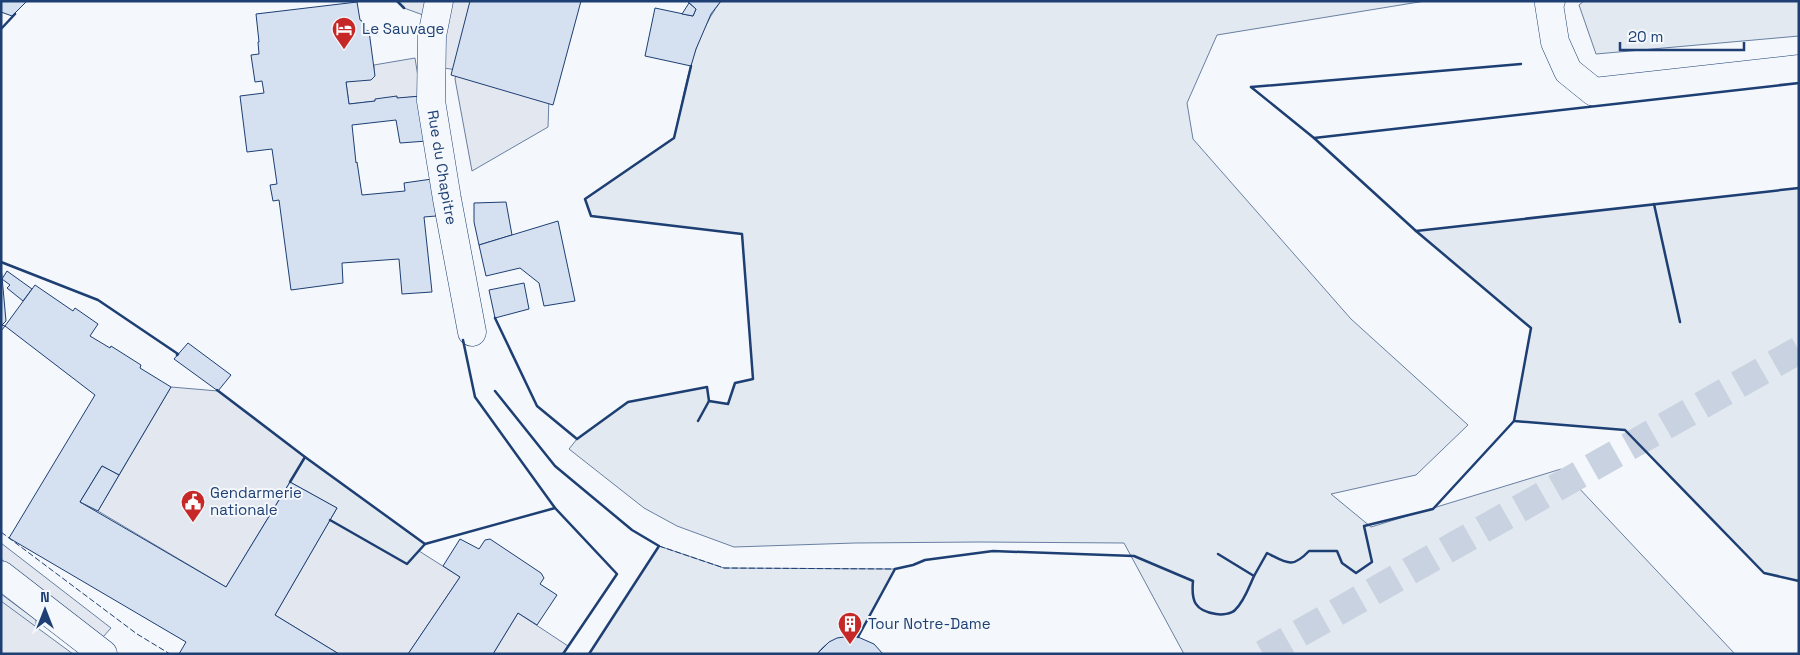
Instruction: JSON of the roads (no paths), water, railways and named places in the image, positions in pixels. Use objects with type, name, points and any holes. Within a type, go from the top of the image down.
[{"type":"street","name":"Rue du Chapitre","points":[[439,1],[432,36],[431,100],[446,198],[472,332]]},
{"type":"street","points":[[1551,1],[1555,42],[1568,71],[1594,92],[1799,68]]},
{"type":"street","points":[[1,575],[103,654]]},
{"type":"tunnel","points":[[1263,654],[1799,350]]},
{"type":"place","name":"Le Sauvage","points":[[344,50]]},
{"type":"place","name":"Gendarmerie nationale","points":[[193,523]]},
{"type":"place","name":"Tour Notre-Dame","points":[[850,645]]}]
